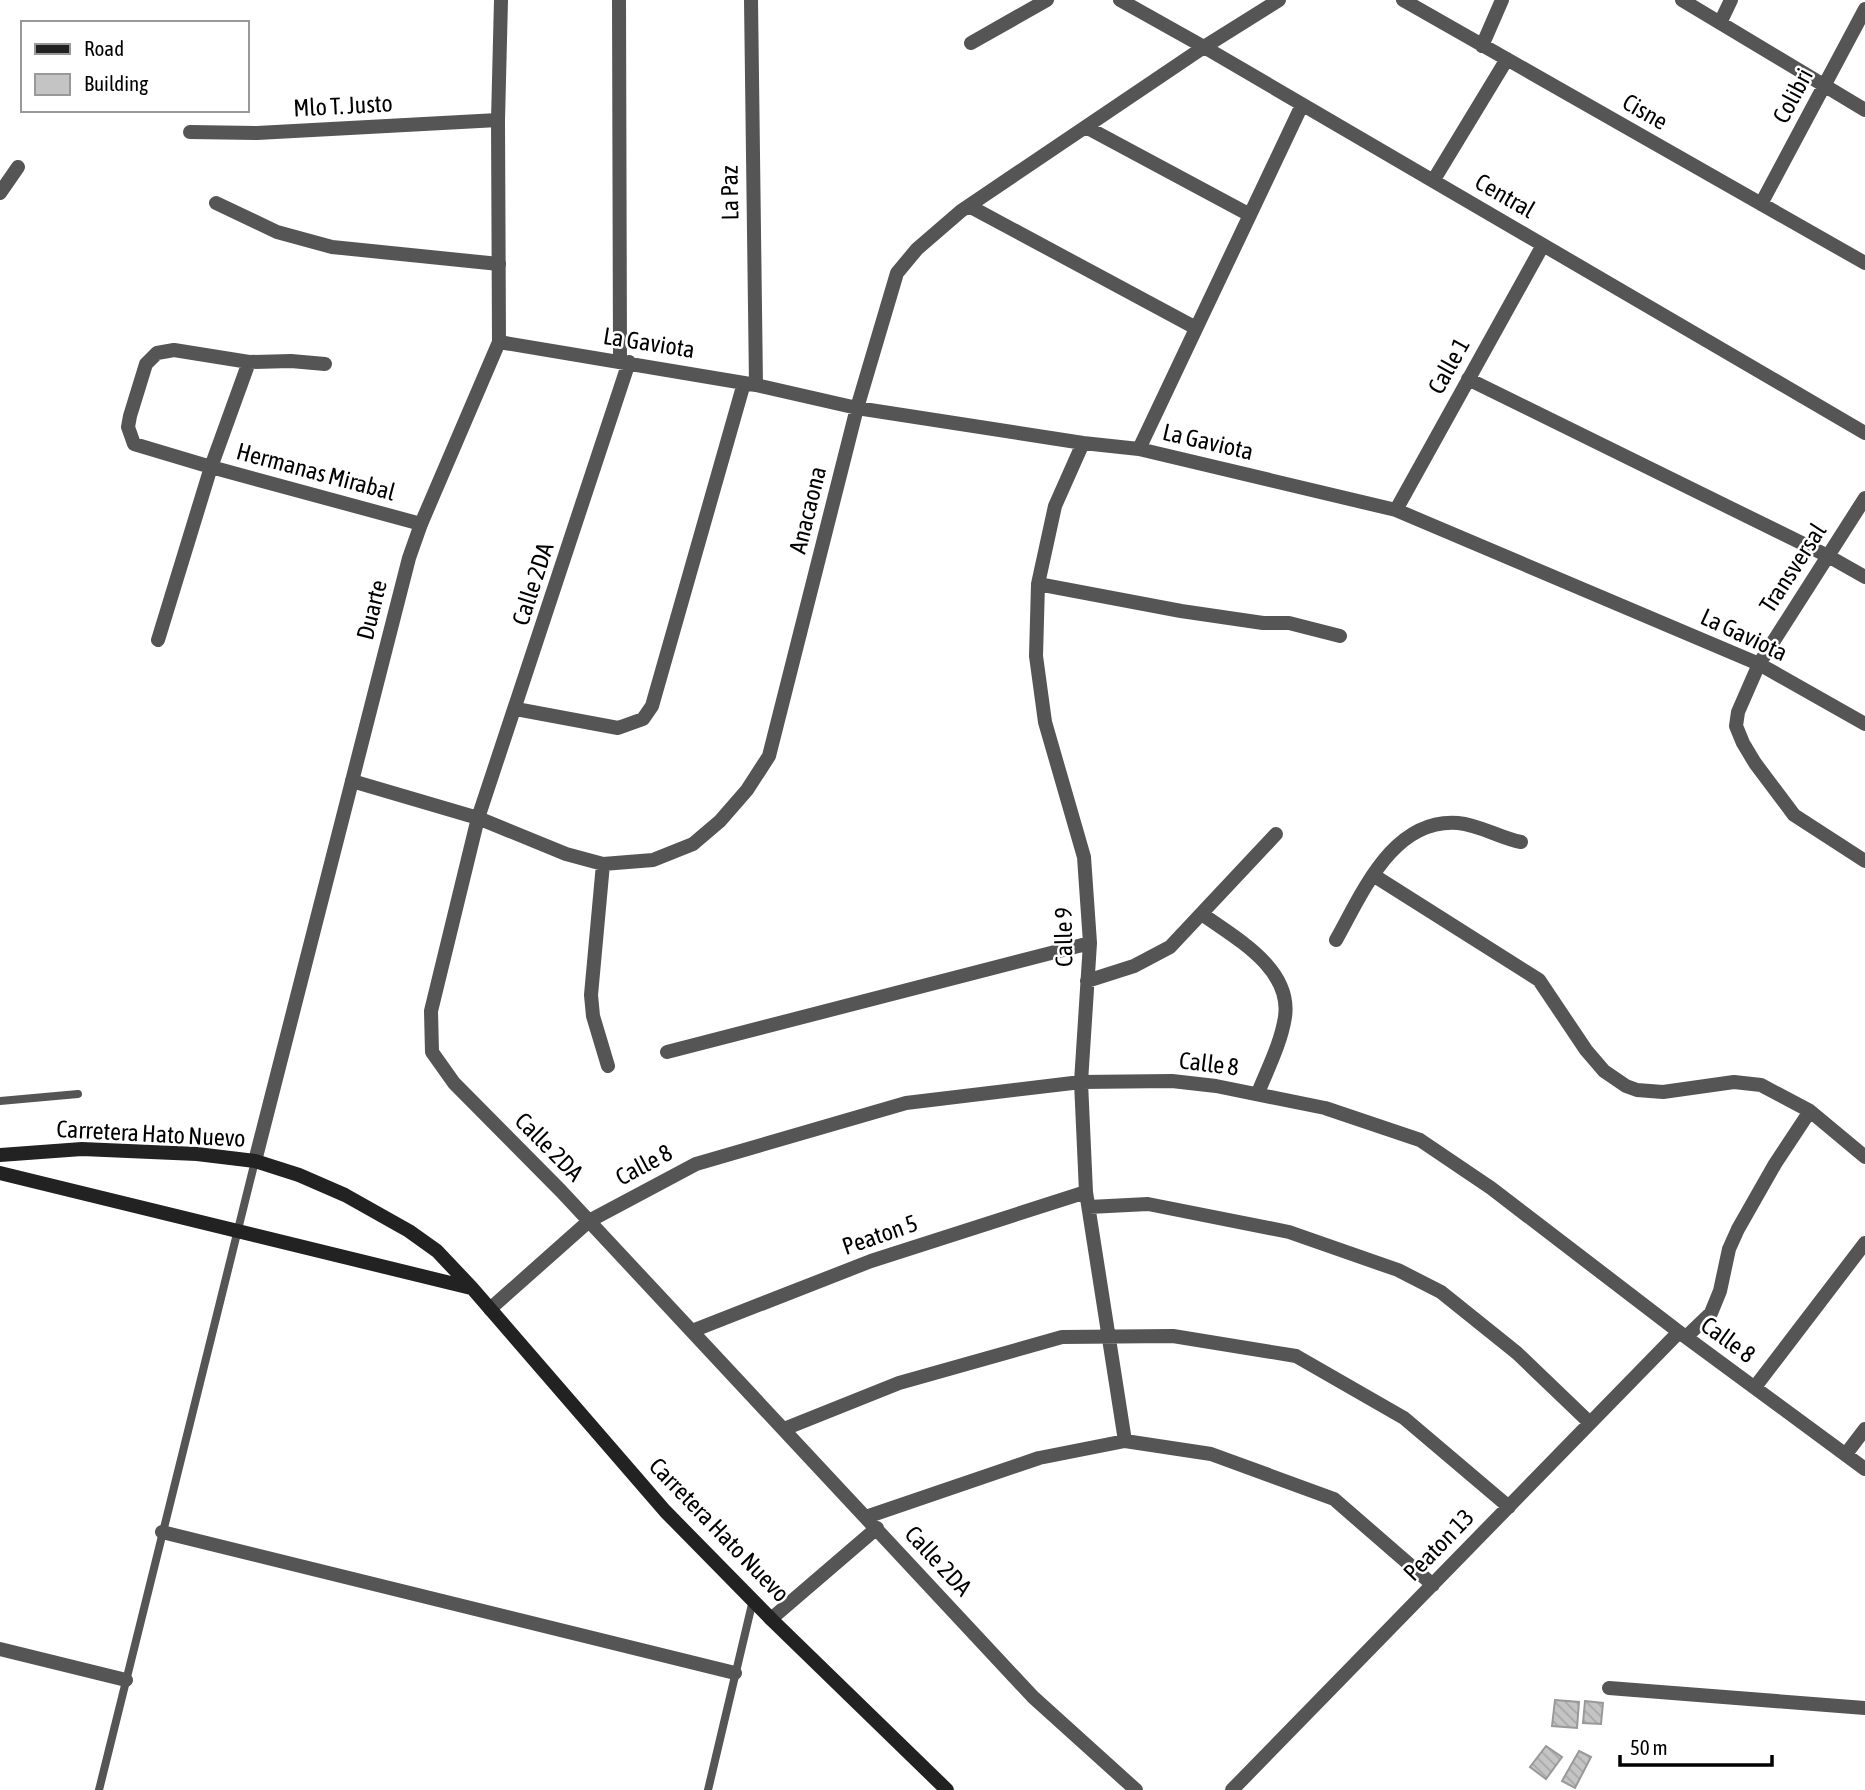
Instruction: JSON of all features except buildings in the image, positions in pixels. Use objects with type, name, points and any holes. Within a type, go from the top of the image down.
[{"type":"main road","name":"Carretera Hato Nuevo","points":[[0,1155],[82,1149],[197,1154],[255,1161],[299,1175],[345,1195],[409,1231],[437,1251],[472,1288],[665,1511],[771,1619],[947,1790]]},
{"type":"main road","points":[[0,1173],[472,1288]]},
{"type":"street","name":"Duarte","points":[[255,1161],[409,558],[499,342],[498,120],[501,0]]},
{"type":"street","name":"Calle 2DA","points":[[619,0],[625,362],[516,709],[478,818],[431,1011],[432,1052],[454,1083],[589,1220],[1033,1697],[1136,1790]]},
{"type":"street","name":"La Paz","points":[[516,709],[618,728],[643,719],[652,706],[750,384],[751,0]]},
{"type":"street","points":[[971,43],[1047,0]]},
{"type":"street","name":"Central","points":[[1120,0],[1865,433]]},
{"type":"street","name":"Anacaona","points":[[352,782],[478,818],[566,854],[603,864],[653,860],[693,844],[720,821],[747,790],[769,756],[858,408],[897,273],[918,249],[969,206],[1204,47],[1279,0]]},
{"type":"street","name":"Cisne","points":[[1403,0],[1865,263]]},
{"type":"street","points":[[1482,46],[1502,0]]},
{"type":"street","points":[[1682,0],[1865,110]]},
{"type":"street","points":[[1720,23],[1731,0]]},
{"type":"street","name":"Colibri","points":[[1762,204],[1865,9]]},
{"type":"street","points":[[1433,181],[1507,59]]},
{"type":"street","points":[[1139,449],[1302,105]]},
{"type":"street","name":"Mlo T. Justo","points":[[190,132],[257,134],[498,120]]},
{"type":"street","points":[[1086,127],[1250,215]]},
{"type":"street","points":[[0,192],[18,167]]},
{"type":"street","points":[[216,203],[277,232],[332,247],[499,264]]},
{"type":"street","points":[[969,206],[1196,328]]},
{"type":"street","name":"Calle 1","points":[[1396,510],[1543,245]]},
{"type":"street","name":"La Gaviota","points":[[499,342],[750,384],[858,408],[1083,443],[1139,449],[1396,510],[1759,664],[1865,724]]},
{"type":"street","points":[[249,362],[211,467],[134,444],[128,427],[146,364],[164,350],[249,362],[291,361],[325,364]]},
{"type":"street","points":[[1468,379],[1828,556],[1865,577]]},
{"type":"street","name":"Calle 9","points":[[1083,443],[1055,506],[1038,584],[1036,656],[1045,722],[1084,857],[1090,943],[1081,1082],[1087,1200],[1125,1441]]},
{"type":"street","name":"Hermanas Mirabal","points":[[158,640],[211,467],[421,524]]},
{"type":"street","name":"Transversal","points":[[1865,498],[1759,664],[1738,712],[1736,726],[1743,743],[1794,815],[1816,832],[1865,861]]},
{"type":"street","points":[[1038,584],[1181,611],[1263,623],[1289,623],[1340,636]]},
{"type":"street","points":[[1336,940],[1373,875],[1412,833],[1427,827],[1461,823],[1521,842]]},
{"type":"street","points":[[1087,981],[1134,966],[1161,953],[1202,914],[1276,834]]},
{"type":"street","points":[[603,864],[590,995],[593,1016],[608,1066]]},
{"type":"street","points":[[1373,875],[1539,980],[1586,1051],[1604,1071],[1626,1086],[1637,1090],[1663,1092],[1734,1082],[1761,1085],[1810,1111],[1865,1157]]},
{"type":"street","points":[[1202,914],[1263,960],[1286,999],[1281,1035],[1258,1093]]},
{"type":"street","points":[[667,1052],[1090,943]]},
{"type":"street","name":"Calle 8","points":[[490,1309],[589,1220],[696,1164],[846,1118],[906,1103],[1081,1082],[1172,1081],[1258,1093],[1325,1108],[1419,1140],[1491,1188],[1865,1469]]},
{"type":"street","name":"Peaton 13","points":[[1232,1790],[1590,1423],[1683,1334],[1711,1313],[1720,1291],[1729,1249],[1738,1229],[1775,1164],[1810,1111]]},
{"type":"street","name":"Peaton 5","points":[[692,1331],[871,1261],[1087,1200],[1148,1204],[1289,1233],[1398,1270],[1441,1292],[1517,1353],[1590,1423]]},
{"type":"street","points":[[1755,1387],[1865,1243]]},
{"type":"street","points":[[784,1429],[911,1379],[1062,1337],[1173,1336],[1296,1356],[1405,1418],[1509,1507]]},
{"type":"street","points":[[1846,1454],[1865,1429]]},
{"type":"street","points":[[866,1517],[1039,1458],[1125,1441],[1211,1454],[1334,1499],[1433,1585]]},
{"type":"street","points":[[771,1619],[877,1528]]},
{"type":"street","points":[[162,1532],[735,1673]]},
{"type":"street","points":[[0,1649],[126,1680]]},
{"type":"street","points":[[1609,1688],[1865,1708]]},
{"type":"lane","points":[[0,1101],[78,1094]]},
{"type":"lane","name":"Duarte","points":[[99,1790],[255,1161]]},
{"type":"lane","points":[[708,1790],[752,1600]]}]
